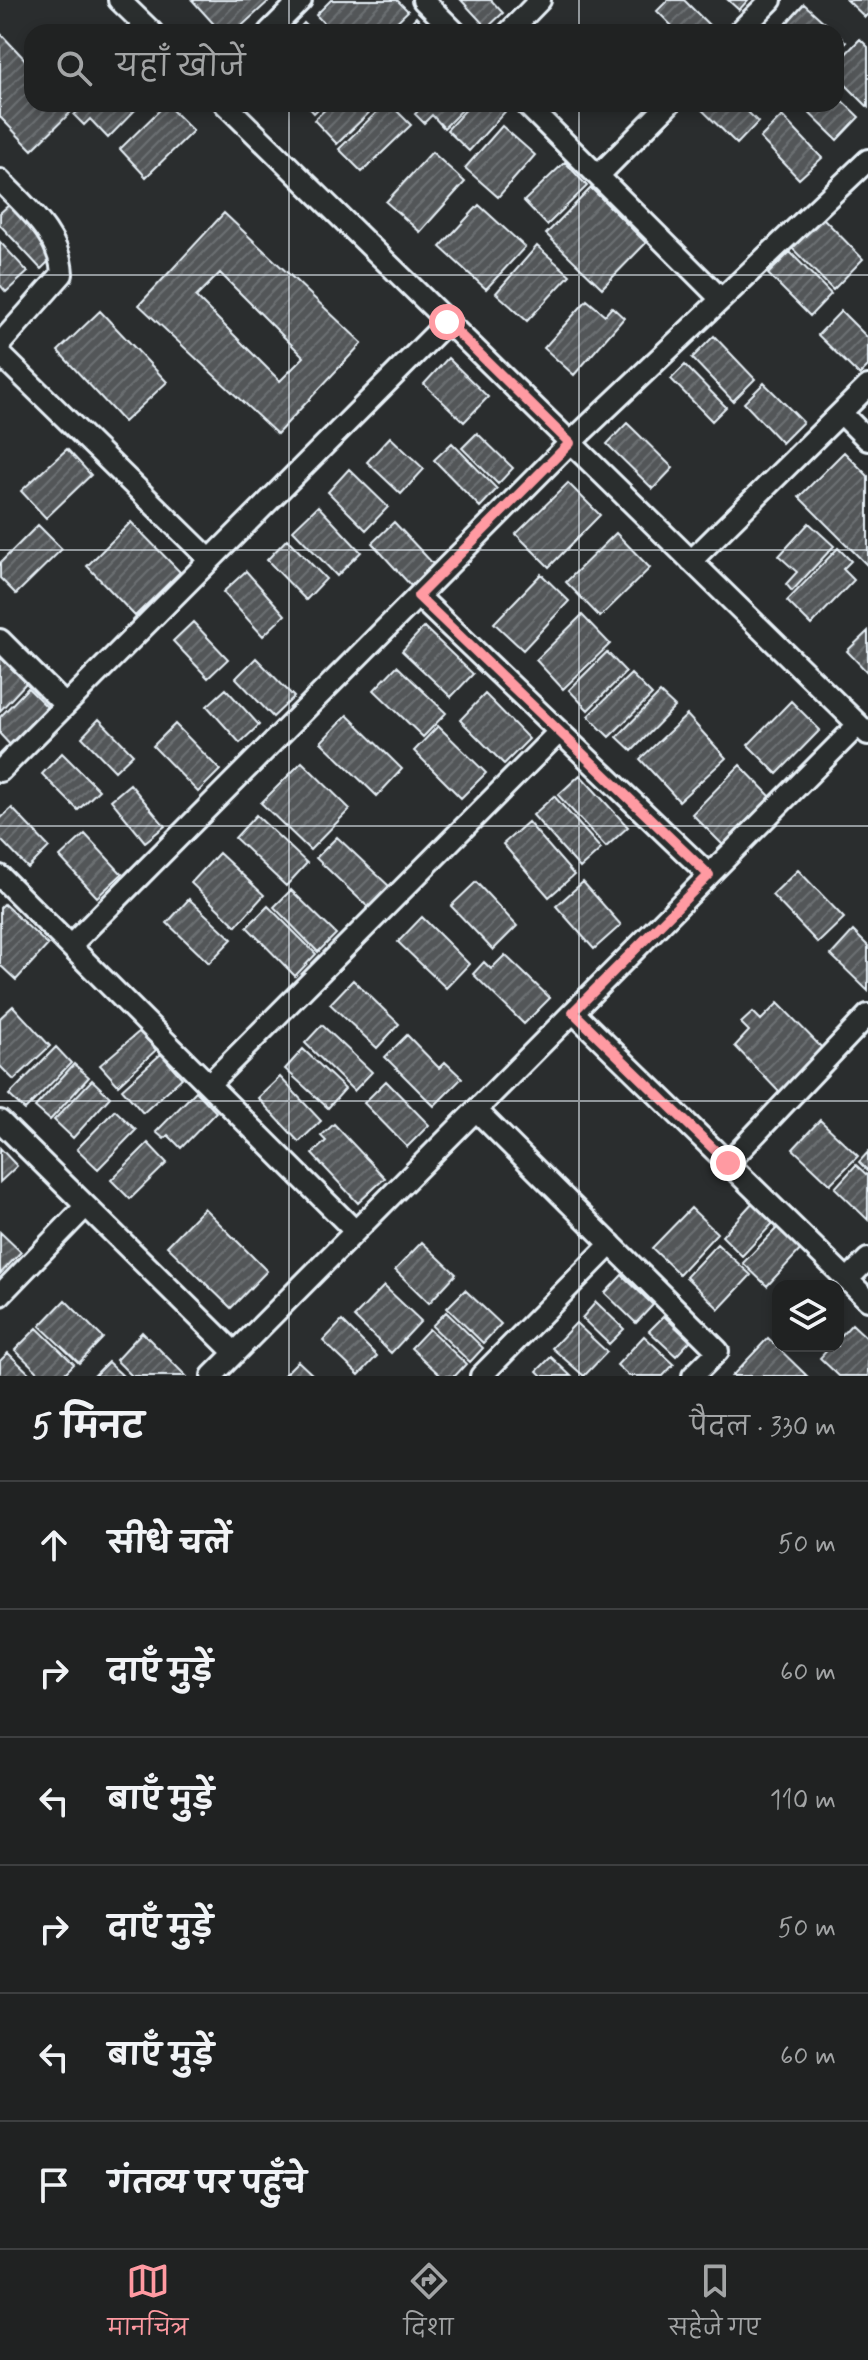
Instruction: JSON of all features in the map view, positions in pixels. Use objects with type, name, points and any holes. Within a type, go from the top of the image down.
[{"type":"street","points":[[119,0],[144,24]]},
{"type":"street","points":[[277,24],[301,0]]},
{"type":"street","points":[[423,0],[447,24]]},
{"type":"street","points":[[517,24],[540,0]]},
{"type":"street","points":[[747,24],[771,0]]},
{"type":"street","points":[[212,1376],[709,875],[863,730],[233,112]]},
{"type":"street","points":[[534,112],[721,299]]},
{"type":"street","points":[[598,176],[661,112]]},
{"type":"street","points":[[70,946],[570,443],[868,160]]},
{"type":"street","points":[[0,180],[54,239],[61,256],[62,274],[0,344]]},
{"type":"street","points":[[0,771],[447,322]]},
{"type":"street","points":[[0,354],[210,560]]},
{"type":"street","points":[[691,561],[868,386]]},
{"type":"street","points":[[841,413],[868,440]]},
{"type":"street","points":[[418,596],[709,875]]},
{"type":"street","points":[[0,640],[65,705]]},
{"type":"street","points":[[209,1084],[559,732]]},
{"type":"street","points":[[0,876],[355,1231]]},
{"type":"street","points":[[573,1012],[868,1300]]},
{"type":"street","points":[[728,1163],[868,1015]]},
{"type":"street","points":[[476,1110],[718,1351],[693,1376]]},
{"type":"street","points":[[0,1121],[235,1353]]},
{"type":"street","points":[[0,1295],[86,1206]]},
{"type":"street","points":[[481,1376],[611,1244]]},
{"type":"street","points":[[847,1280],[868,1259]]},
{"type":"building","points":[[192,0],[270,0],[244,24],[214,24]]},
{"type":"building","points":[[331,0],[397,0],[408,11],[394,24],[324,24],[316,15]]},
{"type":"building","points":[[461,0],[491,0],[503,13],[491,24],[483,24]]},
{"type":"building","points":[[668,0],[684,0],[708,24],[670,24],[657,11]]},
{"type":"building","points":[[728,0],[748,0],[739,10]]},
{"type":"building","points":[[847,0],[868,0],[868,14],[865,17]]},
{"type":"building","points":[[804,4],[826,24],[786,24]]},
{"type":"building","points":[[416,17],[423,24],[409,24]]},
{"type":"building","points":[[0,33],[24,58],[24,112],[71,112],[32,150],[0,117]]},
{"type":"building","points":[[860,39],[868,47],[868,107],[844,83],[844,56]]},
{"type":"building","points":[[844,103],[859,117],[837,140],[808,112],[844,112]]},
{"type":"building","points":[[77,112],[133,112],[108,138],[90,119],[84,125],[74,115]]},
{"type":"building","points":[[158,112],[174,112],[193,131],[146,177],[120,149]]},
{"type":"building","points":[[322,112],[370,112],[337,144],[314,120]]},
{"type":"building","points":[[377,112],[398,112],[411,125],[362,172],[339,149]]},
{"type":"building","points":[[460,112],[444,128],[432,115],[424,123],[415,114]]},
{"type":"building","points":[[464,112],[505,112],[469,151],[447,130]]},
{"type":"building","points":[[704,112],[748,112],[758,122],[737,144]]},
{"type":"building","points":[[782,116],[822,158],[799,179],[760,138]]},
{"type":"building","points":[[502,126],[535,155],[498,197],[465,168]]},
{"type":"building","points":[[432,152],[465,182],[420,232],[386,202]]},
{"type":"building","points":[[565,162],[587,186],[547,225],[524,201]]},
{"type":"building","points":[[591,188],[646,243],[602,288],[546,234]]},
{"type":"building","points":[[10,204],[56,254],[41,269],[0,225],[0,213]]},
{"type":"building","points":[[479,205],[525,247],[486,289],[440,247]]},
{"type":"building","points":[[224,213],[362,343],[277,434],[139,305]],"holes":[[[220,273],[304,357],[280,381],[196,297]]]},
{"type":"building","points":[[823,218],[863,259],[833,290],[792,248]]},
{"type":"building","points":[[0,242],[28,272],[6,292],[0,285]]},
{"type":"building","points":[[537,246],[570,275],[527,321],[496,293]]},
{"type":"building","points":[[790,252],[831,294],[810,316],[768,274]]},
{"type":"building","points":[[587,300],[605,315],[612,307],[624,318],[574,375],[544,348]]},
{"type":"building","points":[[100,311],[167,382],[124,422],[58,351]]},
{"type":"building","points":[[841,311],[868,338],[868,366],[859,375],[818,335]]},
{"type":"building","points":[[714,336],[755,379],[733,401],[692,358]]},
{"type":"building","points":[[448,358],[488,397],[464,422],[424,384]]},
{"type":"building","points":[[685,365],[726,407],[712,421],[671,379]]},
{"type":"building","points":[[764,383],[803,422],[782,443],[744,403]]},
{"type":"building","points":[[627,423],[673,468],[653,489],[607,444]]},
{"type":"building","points":[[477,433],[513,468],[498,484],[462,448]]},
{"type":"building","points":[[390,437],[424,469],[401,494],[367,462]]},
{"type":"building","points":[[452,443],[497,489],[480,507],[434,460]]},
{"type":"building","points":[[67,449],[91,475],[46,518],[21,491]]},
{"type":"building","points":[[844,452],[868,476],[868,566],[799,497]]},
{"type":"building","points":[[349,469],[388,507],[366,530],[328,492]]},
{"type":"building","points":[[568,483],[600,515],[549,567],[516,534]]},
{"type":"building","points":[[318,506],[361,552],[337,576],[293,530]]},
{"type":"building","points":[[131,522],[180,572],[135,616],[87,566]]},
{"type":"building","points":[[394,522],[436,567],[413,588],[372,543]]},
{"type":"building","points":[[809,523],[834,546],[792,591],[786,584],[797,572],[779,556]]},
{"type":"building","points":[[38,525],[62,549],[16,594],[0,578],[0,563]]},
{"type":"building","points":[[616,533],[650,568],[600,617],[566,582]]},
{"type":"building","points":[[287,539],[326,579],[306,600],[267,560]]},
{"type":"building","points":[[838,548],[851,561],[843,569],[854,580],[811,625],[787,601]]},
{"type":"building","points":[[246,571],[285,615],[263,636],[223,592]]},
{"type":"building","points":[[541,574],[569,601],[523,650],[494,623]]},
{"type":"building","points":[[582,615],[610,644],[563,689],[536,660]]},
{"type":"building","points":[[193,622],[228,659],[208,678],[173,641]]},
{"type":"building","points":[[424,627],[473,674],[451,697],[402,651]]},
{"type":"building","points":[[868,631],[868,673],[847,651]]},
{"type":"building","points":[[607,652],[626,672],[588,710],[569,690]]},
{"type":"building","points":[[0,657],[27,682],[0,711]]},
{"type":"building","points":[[256,658],[294,697],[273,717],[236,678]]},
{"type":"building","points":[[397,666],[446,713],[423,737],[374,690]]},
{"type":"building","points":[[631,674],[652,695],[609,737],[588,716]]},
{"type":"building","points":[[28,688],[49,709],[12,747],[0,734],[0,717]]},
{"type":"building","points":[[226,689],[259,725],[240,743],[207,706]]},
{"type":"building","points":[[660,693],[675,707],[632,751],[617,737]]},
{"type":"building","points":[[485,694],[529,739],[504,764],[460,720]]},
{"type":"building","points":[[791,701],[820,730],[777,774],[748,745]]},
{"type":"building","points":[[347,715],[402,769],[377,796],[321,742]]},
{"type":"building","points":[[687,715],[726,758],[679,801],[640,759]]},
{"type":"building","points":[[99,719],[133,754],[115,771],[82,737]]},
{"type":"building","points":[[175,724],[220,770],[198,792],[153,746]]},
{"type":"building","points":[[438,726],[486,773],[461,798],[414,751]]},
{"type":"building","points":[[62,753],[99,790],[78,810],[42,774]]},
{"type":"building","points":[[302,762],[350,809],[310,850],[261,803]]},
{"type":"building","points":[[740,765],[771,797],[723,845],[692,814]]},
{"type":"building","points":[[580,775],[628,827],[606,847],[558,795]]},
{"type":"building","points":[[130,784],[165,826],[145,842],[111,800]]},
{"type":"building","points":[[554,796],[601,849],[580,868],[533,815]]},
{"type":"building","points":[[12,808],[49,847],[28,868],[0,839],[0,819]]},
{"type":"building","points":[[256,815],[307,863],[286,886],[235,838]]},
{"type":"building","points":[[528,822],[574,875],[549,897],[503,844]]},
{"type":"building","points":[[85,834],[122,874],[97,897],[60,857]]},
{"type":"building","points":[[337,837],[389,886],[369,908],[316,858]]},
{"type":"building","points":[[219,853],[264,895],[236,926],[191,883]]},
{"type":"building","points":[[798,870],[844,918],[818,943],[772,895]]},
{"type":"building","points":[[476,882],[517,926],[493,950],[451,906]]},
{"type":"building","points":[[583,882],[621,925],[594,949],[556,906]]},
{"type":"building","points":[[291,890],[336,934],[318,952],[274,907]]},
{"type":"building","points":[[189,899],[232,939],[209,963],[167,923]]},
{"type":"building","points":[[4,904],[48,945],[16,980],[0,965],[0,908]]},
{"type":"building","points":[[268,906],[316,954],[295,976],[247,927]]},
{"type":"building","points":[[422,917],[469,964],[446,988],[398,942]]},
{"type":"building","points":[[853,931],[868,946],[868,991],[831,955]]},
{"type":"building","points":[[505,955],[550,998],[524,1024],[473,974],[484,962],[491,969]]},
{"type":"building","points":[[353,980],[399,1024],[377,1048],[330,1004]]},
{"type":"building","points":[[778,1003],[827,1053],[783,1096],[735,1046],[749,1031],[741,1023],[753,1012],[761,1020]]},
{"type":"building","points":[[13,1006],[50,1046],[14,1080],[0,1066],[0,1018]]},
{"type":"building","points":[[322,1025],[372,1072],[354,1091],[305,1043]]},
{"type":"building","points":[[140,1031],[156,1050],[118,1085],[100,1065]]},
{"type":"building","points":[[407,1035],[439,1068],[445,1062],[462,1078],[434,1106],[385,1057]]},
{"type":"building","points":[[56,1047],[71,1063],[25,1110],[9,1095]]},
{"type":"building","points":[[303,1049],[345,1089],[328,1108],[285,1069]]},
{"type":"building","points":[[161,1054],[182,1078],[143,1113],[122,1089]]},
{"type":"building","points":[[74,1064],[89,1077],[50,1120],[35,1107]]},
{"type":"building","points":[[280,1077],[321,1121],[299,1142],[258,1098]]},
{"type":"building","points":[[92,1080],[110,1097],[73,1138],[54,1120]]},
{"type":"building","points":[[386,1081],[429,1125],[407,1147],[364,1103]]},
{"type":"building","points":[[196,1091],[216,1112],[181,1148],[168,1135],[164,1139],[156,1132]]},
{"type":"building","points":[[115,1110],[136,1130],[98,1169],[77,1149]]},
{"type":"building","points":[[820,1120],[858,1156],[830,1184],[793,1149]]},
{"type":"building","points":[[334,1124],[385,1178],[358,1203],[312,1154],[326,1141],[321,1136]]},
{"type":"building","points":[[148,1143],[167,1163],[130,1199],[111,1180]]},
{"type":"building","points":[[0,1148],[17,1166],[0,1182]]},
{"type":"building","points":[[868,1152],[868,1171],[859,1162]]},
{"type":"building","points":[[856,1165],[868,1176],[868,1220],[835,1188]]},
{"type":"building","points":[[754,1201],[775,1221],[742,1256],[722,1236]]},
{"type":"building","points":[[204,1208],[267,1271],[231,1308],[167,1246]]},
{"type":"building","points":[[691,1208],[717,1233],[679,1274],[652,1248]]},
{"type":"building","points":[[780,1225],[803,1247],[767,1286],[743,1263]]},
{"type":"building","points":[[0,1232],[21,1252],[0,1274]]},
{"type":"building","points":[[422,1242],[456,1274],[429,1303],[395,1270]]},
{"type":"building","points":[[717,1244],[751,1275],[719,1309],[686,1277]]},
{"type":"building","points":[[622,1275],[653,1305],[636,1323],[605,1293]]},
{"type":"building","points":[[384,1286],[421,1321],[391,1353],[354,1317]]},
{"type":"building","points":[[465,1290],[501,1324],[483,1343],[447,1308]]},
{"type":"building","points":[[65,1300],[103,1338],[79,1363],[40,1326]]},
{"type":"building","points":[[596,1302],[624,1329],[609,1344],[582,1318]]},
{"type":"building","points":[[446,1312],[483,1348],[470,1362],[432,1326]]},
{"type":"building","points":[[664,1316],[690,1341],[676,1356],[649,1331]]},
{"type":"building","points":[[342,1321],[377,1356],[359,1375],[323,1341]]},
{"type":"building","points":[[576,1323],[607,1352],[584,1376],[552,1348]]},
{"type":"building","points":[[852,1324],[868,1339],[868,1376],[839,1376],[820,1358],[826,1352],[844,1352],[844,1333]]},
{"type":"building","points":[[37,1328],[74,1364],[62,1376],[42,1376],[15,1350]]},
{"type":"building","points":[[429,1329],[466,1364],[455,1376],[441,1376],[411,1348]]},
{"type":"building","points":[[142,1332],[186,1376],[132,1376],[116,1360]]},
{"type":"building","points":[[644,1336],[674,1364],[663,1376],[629,1376],[617,1365]]},
{"type":"building","points":[[768,1338],[772,1342],[772,1352],[782,1352],[807,1376],[732,1376]]},
{"type":"building","points":[[8,1353],[32,1376],[0,1376],[0,1361]]},
{"type":"building","points":[[551,1357],[571,1376],[542,1376],[537,1371]]},
{"type":"building","points":[[298,1361],[314,1376],[283,1376]]},
{"type":"building","points":[[108,1362],[123,1376],[94,1376]]},
{"type":"route","points":[[447,322],[570,443],[418,596],[709,875],[573,1012],[728,1163]]}]
